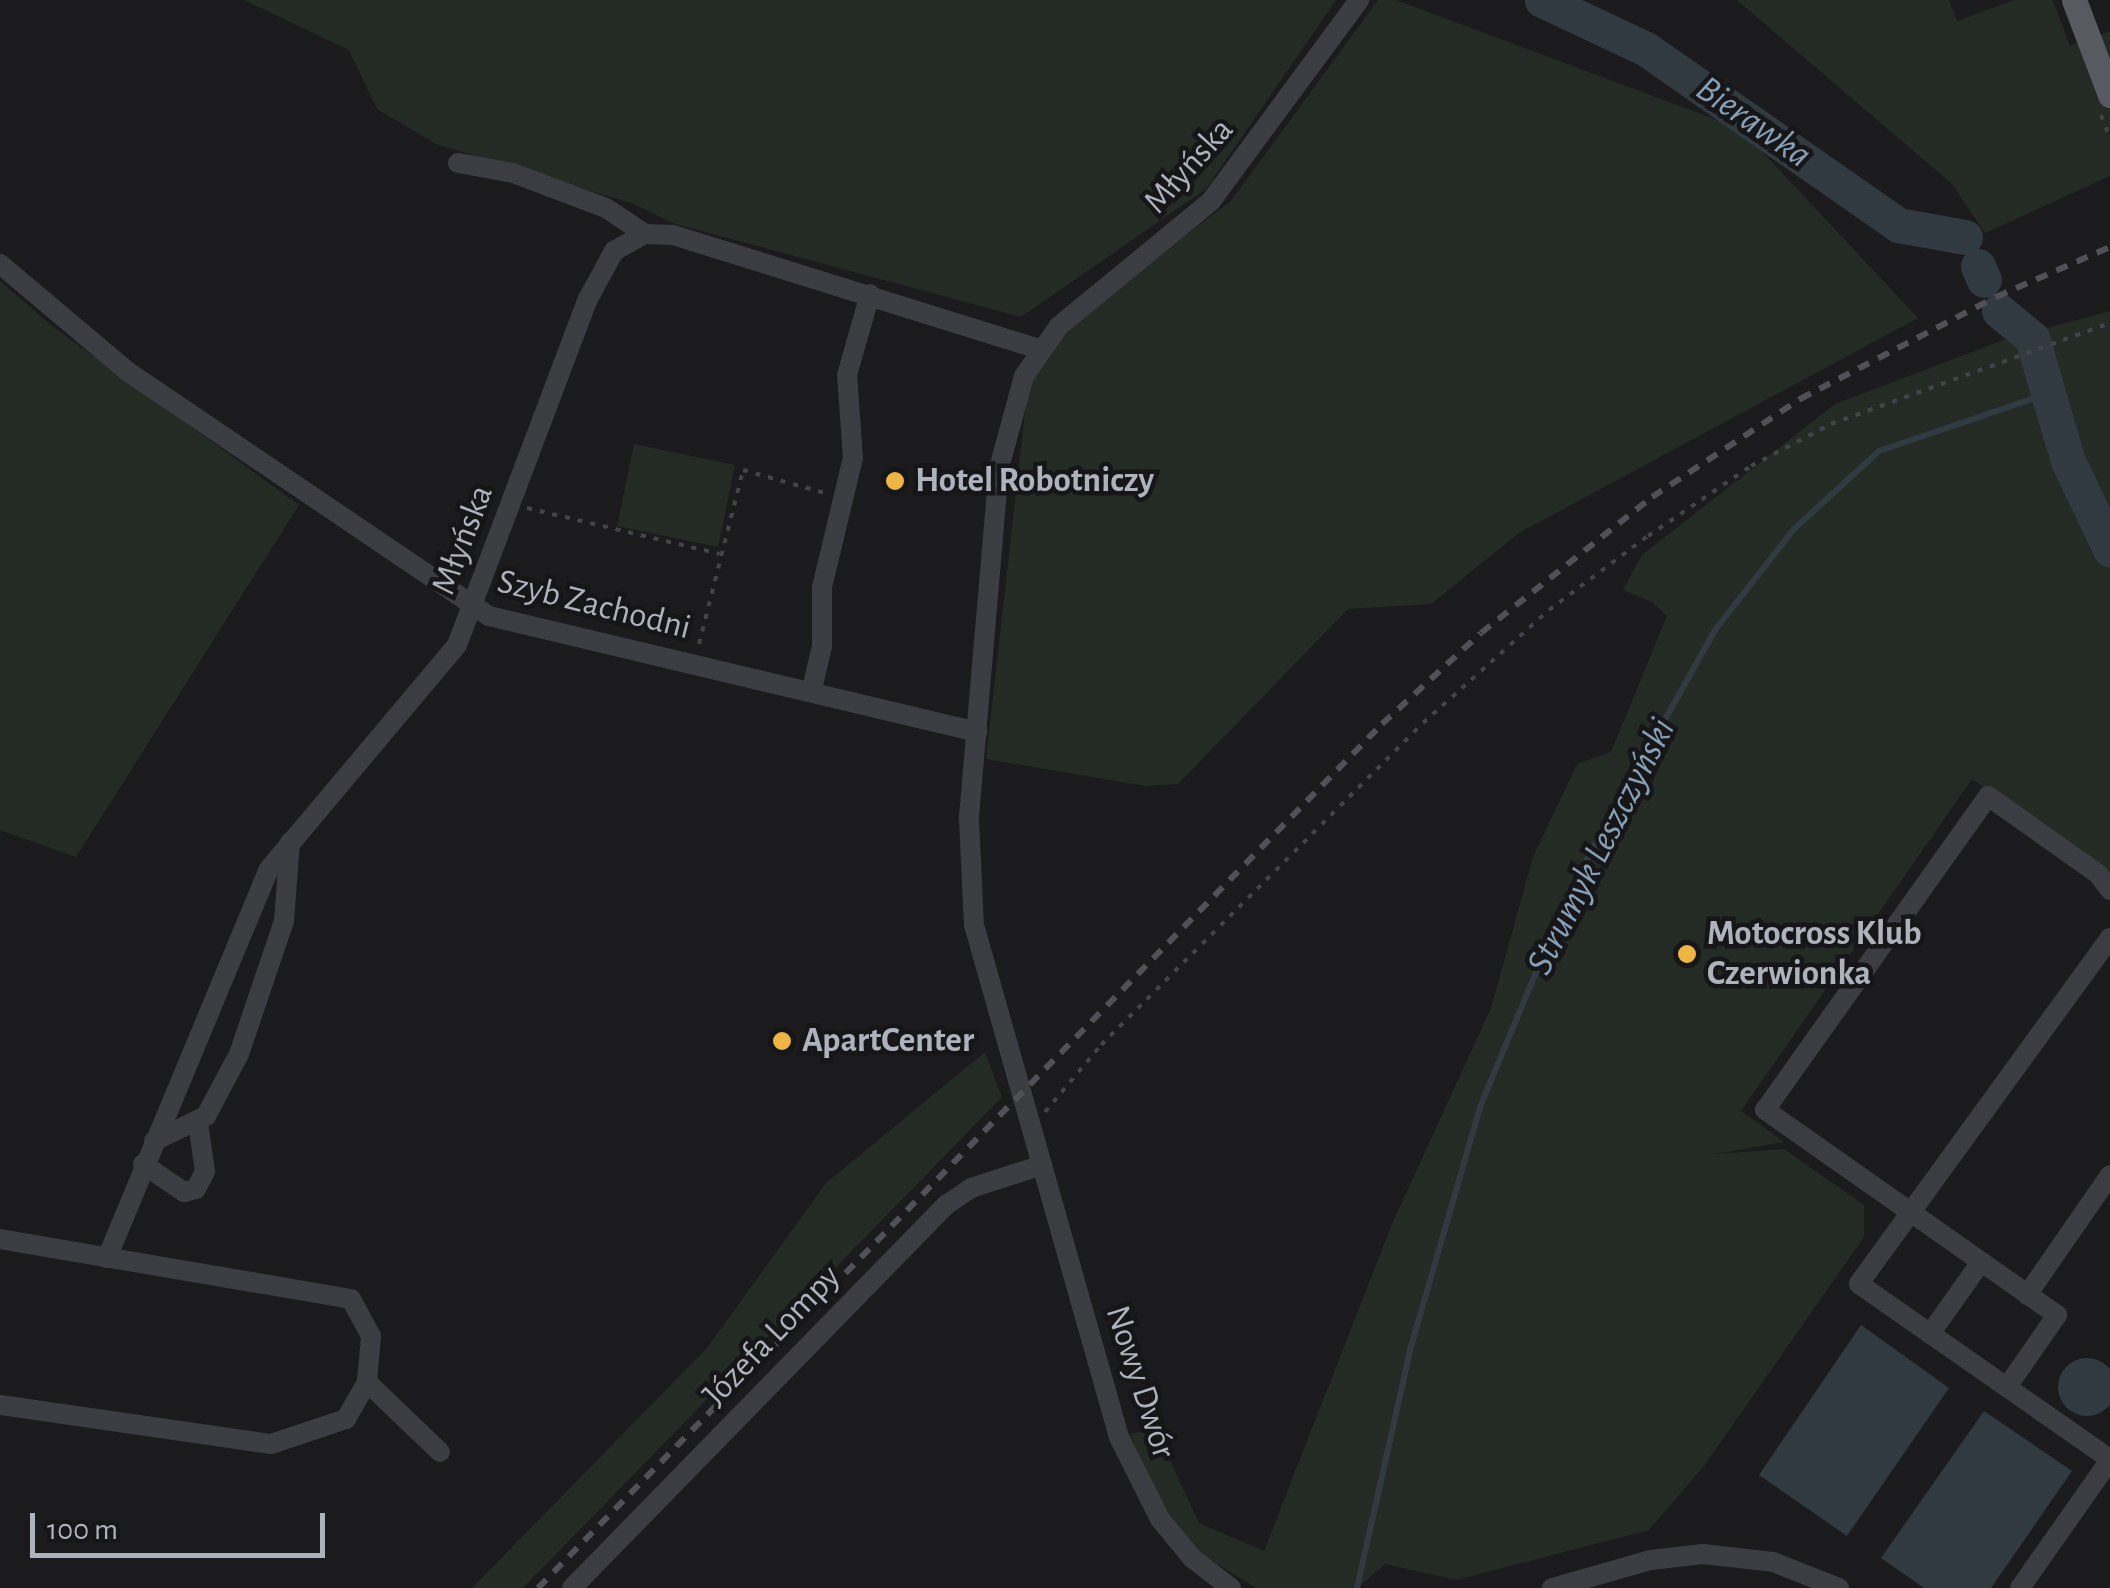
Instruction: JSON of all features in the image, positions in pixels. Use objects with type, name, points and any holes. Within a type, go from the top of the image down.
[{"type":"main road","points":[[2074,0],[2110,95]]},
{"type":"street","name":"Młyńska","points":[[1042,1165],[968,892],[976,732],[1003,443],[1018,389],[1039,349],[1212,201],[1359,0]]},
{"type":"street","points":[[458,164],[513,173],[606,208],[645,234],[692,240],[1039,349]]},
{"type":"street","name":"Młyńska","points":[[108,1258],[120,1216],[253,898],[290,842],[444,665],[473,608],[601,270],[622,244],[645,234]]},
{"type":"street","name":"Szyb Zachodni","points":[[0,264],[118,364],[473,608],[525,628],[812,690],[976,732]]},
{"type":"street","points":[[812,690],[822,646],[822,587],[853,448],[847,375],[870,294]]},
{"type":"street","points":[[2007,1387],[2057,1315],[1765,1110],[1988,796],[2098,874],[2110,890]]},
{"type":"street","points":[[154,1140],[198,1124],[239,1054],[268,980],[289,902],[290,842]]},
{"type":"street","points":[[2020,1588],[2110,1459],[1859,1284],[2110,938]]},
{"type":"street","points":[[143,1164],[180,1190],[196,1189],[205,1165],[198,1124]]},
{"type":"street","name":"Józefa Lompy","points":[[572,1588],[946,1206],[972,1188],[1042,1165]]},
{"type":"street","name":"Nowy Dwór","points":[[1042,1165],[1133,1473],[1175,1538],[1231,1588]]},
{"type":"street","points":[[2027,1294],[2101,1206],[2110,1175]]},
{"type":"street","points":[[0,1239],[351,1300],[372,1336],[367,1382],[346,1419],[271,1444],[0,1405]]},
{"type":"street","points":[[1930,1334],[1980,1262]]},
{"type":"street","points":[[367,1382],[440,1452]]},
{"type":"street","points":[[1552,1588],[1650,1560],[1703,1554],[1773,1562],[1839,1588]]},
{"type":"path","points":[[1032,1126],[1101,1045],[1371,773],[1550,610],[1750,466],[1832,424],[2110,323]]},
{"type":"path","points":[[694,663],[742,470],[844,499]]},
{"type":"path","points":[[522,507],[720,554]]},
{"type":"shaded area","points":[[244,0],[1336,0],[1206,189],[1021,317],[672,223],[634,204],[436,144],[377,109],[349,50]]},
{"type":"shaded area","points":[[1378,0],[1396,0],[1741,129],[1918,318],[1519,533],[1431,604],[1348,609],[1178,784],[1145,786],[986,759],[1028,386],[1047,353],[1105,295],[1230,202]]},
{"type":"shaded area","points":[[1737,0],[1949,0],[1957,21],[2014,0],[2053,0],[2070,46],[2110,31],[2110,176],[1985,233],[1952,184]]},
{"type":"shaded area","points":[[0,281],[52,326],[299,505],[76,857],[0,830]]},
{"type":"shaded area","name":"Motocross Klub Czerwionka","points":[[2110,311],[2110,874],[1972,779],[1741,1111],[1784,1142],[1715,1154],[1784,1149],[1864,1205],[1864,1237],[1704,1466],[1649,1530],[1456,1580],[1385,1564],[1358,1588],[1256,1588],[1198,1552],[1155,1495],[1130,1434],[1155,1428],[1199,1523],[1264,1551],[1392,1224],[1491,1008],[1533,857],[1577,764],[1611,752],[1667,616],[1652,602],[1623,590],[1642,555],[1835,404],[2006,339]]},
{"type":"shaded area","points":[[634,444],[735,465],[718,547],[617,526]]},
{"type":"shaded area","points":[[985,1052],[1002,1097],[523,1588],[472,1588],[707,1348],[826,1183]]},
{"type":"shaded area","points":[[1861,1325],[1949,1388],[1847,1536],[1759,1475]]},
{"type":"shaded area","points":[[2087,1358],[2108,1366],[2116,1387],[2108,1408],[2087,1416],[2066,1408],[2058,1387],[2066,1366]]},
{"type":"shaded area","points":[[1984,1411],[2072,1471],[1991,1588],[1924,1588],[1881,1558]]},
{"type":"waterway","name":"Bierawka","points":[[1542,0],[1646,49],[1898,225],[1965,237]]},
{"type":"waterway","name":"Bierawka","points":[[1978,266],[1984,280]]},
{"type":"waterway","name":"Bierawka","points":[[1999,311],[2032,338],[2068,461],[2110,549]]},
{"type":"waterway","name":"Strumyk Leszczyński","points":[[1357,1588],[1410,1350],[1480,1107],[1572,886],[1715,630],[1794,529],[1879,451],[2046,394]]},
{"type":"railway","points":[[538,1588],[1382,724],[1481,633],[1652,497],[1800,399],[1996,297],[2110,247]]},
{"type":"place","name":"Hotel Robotniczy","points":[[895,481]]},
{"type":"place","name":"Motocross Klub Czerwionka","points":[[1687,954]]},
{"type":"place","name":"ApartCenter","points":[[782,1041]]}]
